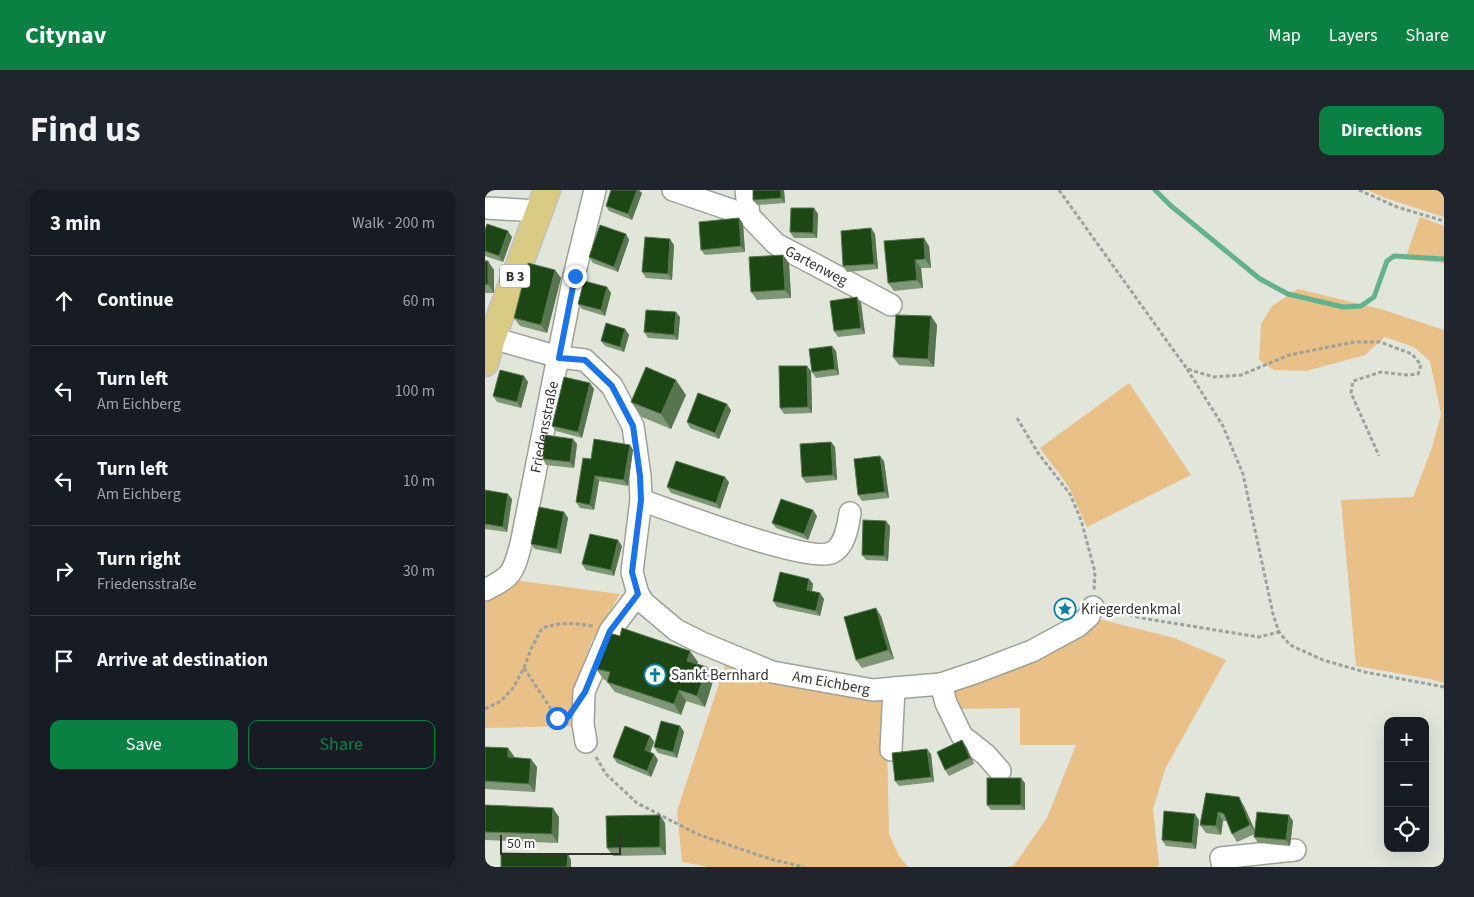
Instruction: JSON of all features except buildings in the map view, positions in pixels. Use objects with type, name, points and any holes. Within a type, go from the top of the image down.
[{"type":"main road","name":"B 3","points":[[485,364],[543,200]]},
{"type":"street","name":"Friedensstraße","points":[[485,590],[506,580],[515,569],[575,276],[595,190]]},
{"type":"street","name":"Gartenweg","points":[[673,190],[749,216],[777,244],[891,304]]},
{"type":"street","points":[[746,190],[749,216]]},
{"type":"street","points":[[485,208],[543,200]]},
{"type":"street","name":"Am Eichberg","points":[[493,338],[559,358],[585,360],[612,386],[633,426],[640,476],[641,500],[632,572],[638,594],[644,603],[676,630],[702,643],[772,672],[873,690],[941,684],[1032,651],[1079,626],[1089,616],[1093,607]]},
{"type":"street","points":[[641,500],[747,537],[808,554],[823,555],[833,552],[846,536],[850,513]]},
{"type":"street","points":[[586,742],[583,724],[585,692],[610,631],[638,594]]},
{"type":"street","points":[[941,684],[946,703],[962,736],[1000,771]]},
{"type":"street","points":[[891,750],[894,688]]},
{"type":"street","points":[[1223,867],[1221,858],[1295,850]]},
{"type":"path","points":[[1059,190],[1187,369],[1223,426],[1243,474],[1273,614],[1279,632],[1290,645],[1323,660],[1365,672],[1444,686]]},
{"type":"path","points":[[1359,190],[1397,206],[1444,221]]},
{"type":"path","points":[[1187,369],[1214,377],[1241,375],[1289,355],[1354,342],[1380,342],[1412,354],[1421,365],[1418,374],[1407,375],[1381,372],[1353,381],[1351,393],[1379,456]]},
{"type":"path","points":[[1017,418],[1038,453],[1070,494],[1081,520],[1095,572],[1093,607],[1147,619],[1259,637],[1279,632]]},
{"type":"path","points":[[485,709],[501,701],[513,688],[542,628],[555,624],[570,623],[610,631]]},
{"type":"path","points":[[524,668],[557,718],[568,717],[585,692]]},
{"type":"path","points":[[586,742],[606,774],[637,803],[697,834],[770,859],[804,867]]},
{"type":"shaded area","points":[[1367,190],[1444,190],[1444,217],[1385,198]]},
{"type":"shaded area","points":[[1420,217],[1444,226],[1444,263],[1405,259]]},
{"type":"shaded area","points":[[1298,289],[1384,310],[1444,330],[1444,683],[1356,666],[1341,500],[1413,497],[1432,448],[1441,414],[1430,361],[1414,347],[1385,337],[1365,355],[1306,371],[1274,370],[1259,360],[1261,324],[1272,306]]},
{"type":"shaded area","points":[[1129,383],[1191,475],[1087,527],[1069,487],[1040,448]]},
{"type":"shaded area","points":[[513,580],[620,594],[591,642],[584,663],[576,726],[485,728],[485,597]]},
{"type":"shaded area","points":[[1095,618],[1174,638],[1226,660],[1165,769],[1153,809],[1159,865],[1157,867],[1008,867],[1014,865],[1047,818],[1076,745],[1020,745],[1020,708],[959,709],[951,684]]},
{"type":"shaded area","points":[[725,665],[886,699],[889,834],[899,856],[908,867],[708,867],[682,862],[677,811]]},
{"type":"waterway","points":[[1155,190],[1170,205],[1260,279],[1288,294],[1343,307],[1361,306],[1374,297],[1387,261],[1394,256],[1444,259]]},
{"type":"place","name":"Kriegerdenkmal","points":[[1065,609]]},
{"type":"place","name":"Sankt Bernhard","points":[[655,675]]},
{"type":"route","points":[[557,718],[568,717],[576,706],[585,692],[610,631],[638,594],[632,572],[641,500],[640,476],[633,426],[612,386],[585,360],[559,358],[575,276]]}]
